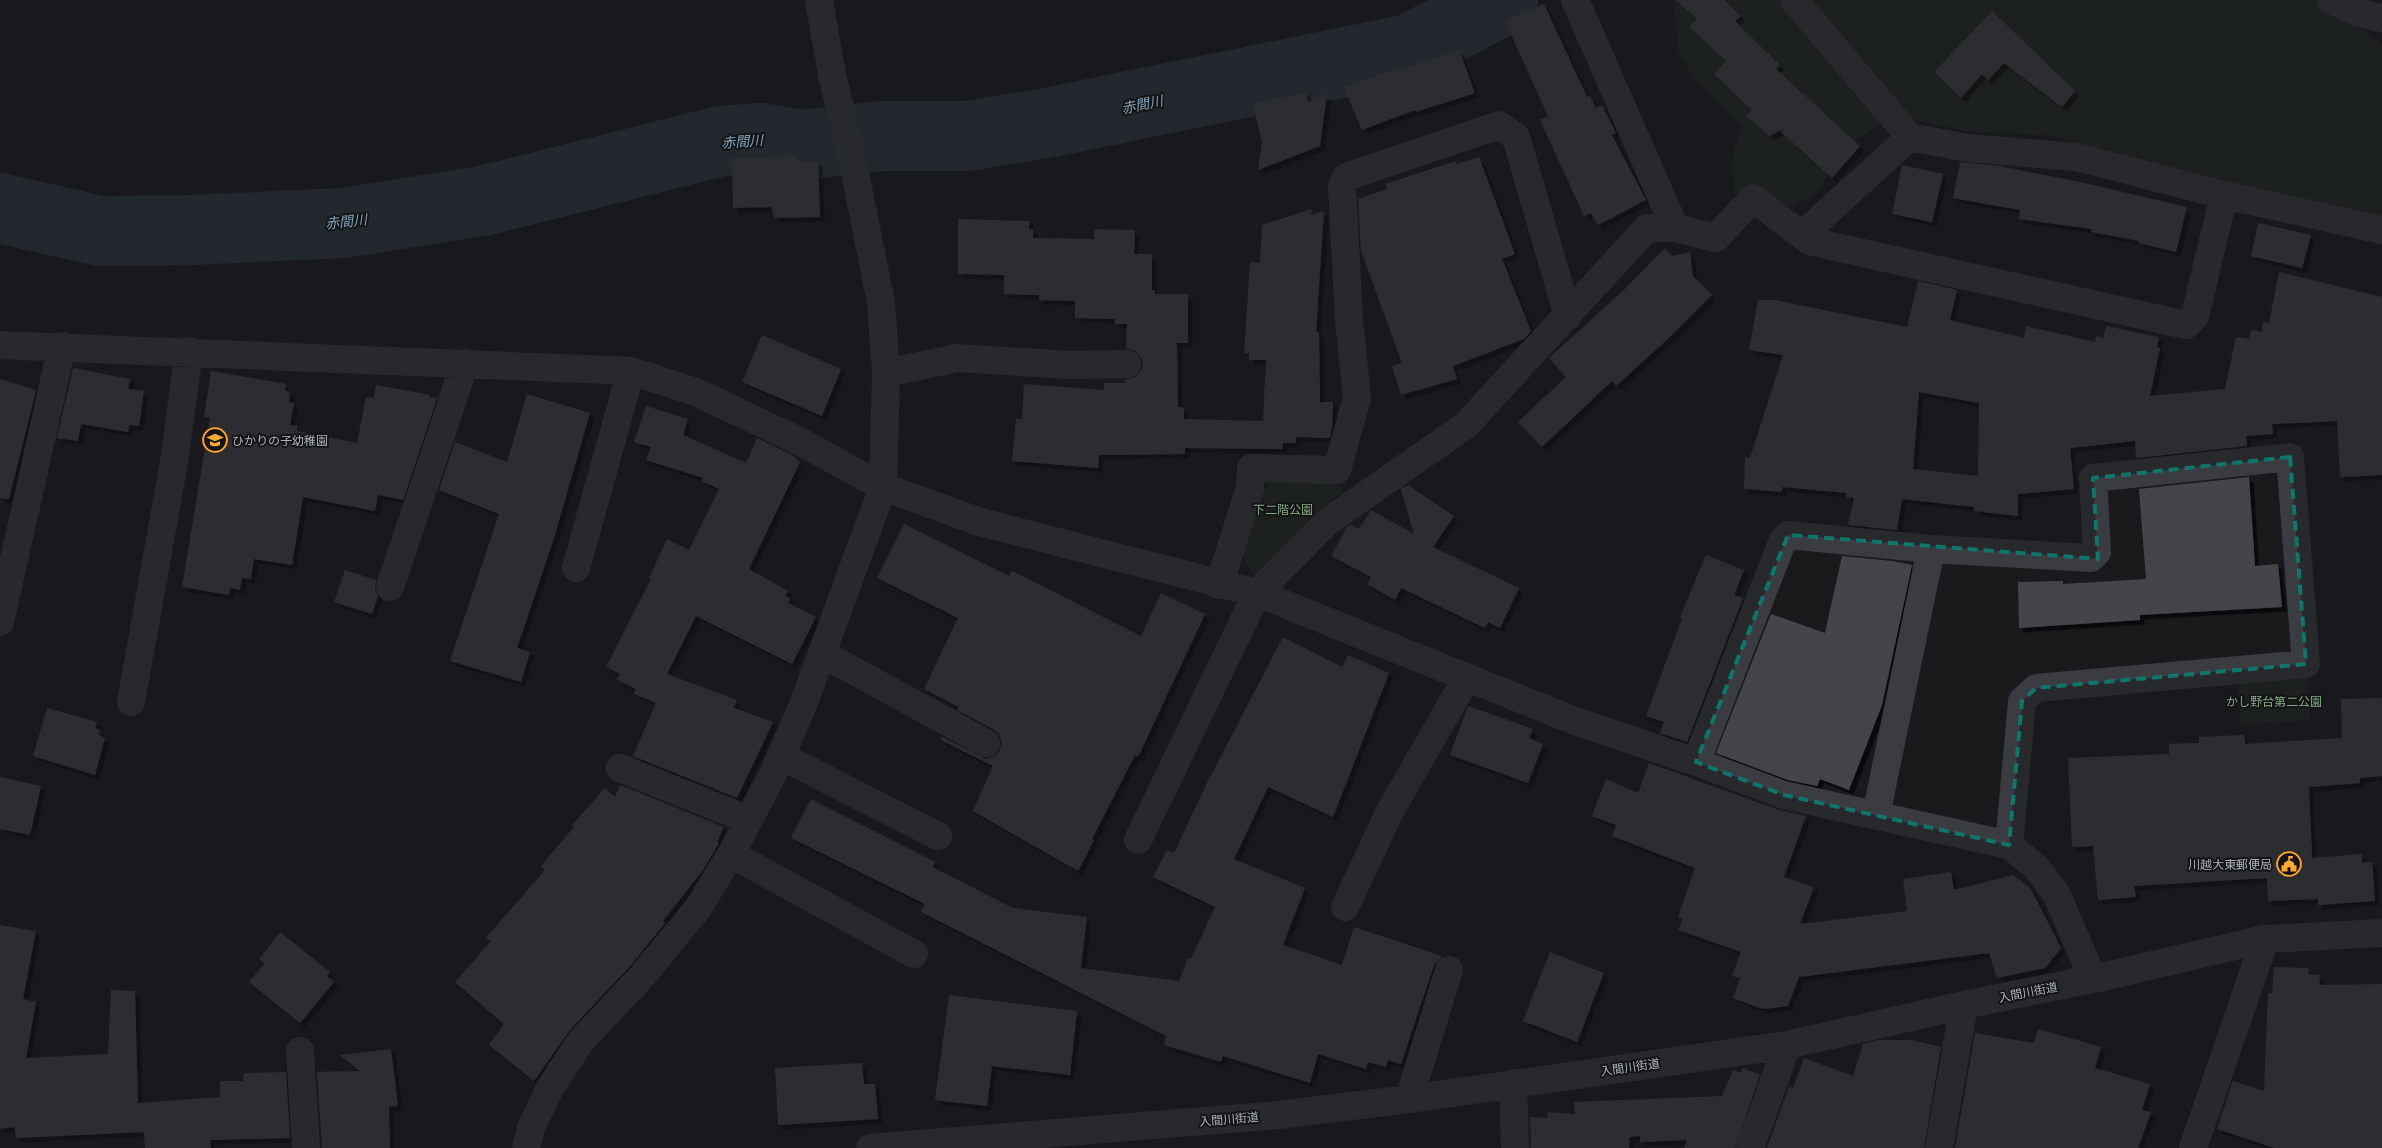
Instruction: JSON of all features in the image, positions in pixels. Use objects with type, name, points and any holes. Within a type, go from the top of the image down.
[{"type":"street","points":[[526,1148],[531,1128],[550,1088],[580,1042],[643,974],[698,908],[731,854],[804,706],[883,487],[886,373],[881,302],[818,0]]},
{"type":"street","points":[[1575,0],[1675,228]]},
{"type":"street","points":[[1794,0],[1910,137],[1968,148],[2076,157],[2224,195],[2382,230]]},
{"type":"street","points":[[2331,0],[2358,13],[2382,18]]},
{"type":"street","points":[[1219,585],[1250,488],[1251,468],[1337,470],[1357,398],[1342,186],[1346,177],[1499,125],[1516,137],[1568,316]]},
{"type":"street","points":[[1802,235],[1910,137]]},
{"type":"street","points":[[1138,840],[1257,594],[1326,522],[1466,425],[1647,228],[1675,228],[1716,238],[1753,198],[1809,241],[2186,325],[2195,316],[2224,195]]},
{"type":"street","points":[[0,345],[189,351],[631,371],[696,392],[799,441],[883,487],[980,522],[1257,594],[1466,679],[1578,722],[1784,794],[2008,844],[2036,866],[2057,895],[2093,979]]},
{"type":"street","points":[[0,622],[62,346]]},
{"type":"street","points":[[131,702],[174,462],[189,351]]},
{"type":"street","points":[[886,373],[957,358],[1071,366],[1127,364]]},
{"type":"street","points":[[390,588],[465,363]]},
{"type":"street","points":[[576,568],[631,371]]},
{"type":"street","points":[[1696,762],[1783,540],[1788,535],[1931,549],[2091,558],[2097,552],[2093,478],[2290,457],[2306,664],[2036,688],[2022,701],[2008,844]]},
{"type":"street","points":[[1876,815],[1931,549]]},
{"type":"street","points":[[823,654],[986,743]]},
{"type":"street","points":[[1345,907],[1390,811],[1466,679]]},
{"type":"street","points":[[781,756],[938,836]]},
{"type":"street","points":[[620,768],[749,820]]},
{"type":"street","points":[[731,854],[914,954]]},
{"type":"street","name":"入間川街道","points":[[870,1148],[1154,1137],[1278,1115],[1409,1099],[1788,1045],[1964,1005],[2093,979],[2266,939],[2382,932]]},
{"type":"street","points":[[2192,1148],[2266,939]]},
{"type":"street","points":[[1409,1099],[1449,970]]},
{"type":"street","points":[[1939,1148],[1964,1005]]},
{"type":"street","points":[[1750,1148],[1788,1045]]},
{"type":"street","points":[[300,1051],[306,1148]]},
{"type":"street","points":[[1513,1084],[1515,1148]]},
{"type":"highlighted area","points":[[2290,457],[2306,664],[2036,688],[2022,701],[2009,845],[1784,795],[1696,762],[1788,535],[2098,559],[2093,478]]},
{"type":"green space","points":[[1674,0],[2335,0],[2349,20],[2382,45],[2382,216],[2179,171],[2045,135],[1966,131],[1892,115],[1840,152],[1816,194],[1777,212],[1734,193],[1732,159],[1741,125],[1695,81],[1678,50]]},
{"type":"green space","name":"下二階公園","points":[[1273,480],[1341,485],[1342,492],[1314,514],[1256,580],[1240,553],[1259,496]]},
{"type":"green space","name":"かし野台第二公園","points":[[2307,677],[2310,720],[2241,725],[2238,682]]},
{"type":"building","points":[[1676,0],[1724,0],[1741,16],[1735,21],[1780,65],[1776,69],[1860,146],[1832,178],[1781,132],[1785,128],[1769,136],[1746,116],[1752,110],[1714,74],[1726,61],[1689,27],[1697,19]]},
{"type":"building","points":[[1544,4],[1587,97],[1590,96],[1596,108],[1602,105],[1616,133],[1612,135],[1646,200],[1598,225],[1591,213],[1584,216],[1540,120],[1548,116],[1505,21]]},
{"type":"building","points":[[1992,11],[2075,91],[2062,107],[2004,63],[1988,80],[1982,74],[1961,98],[1934,72]]},
{"type":"building","points":[[1459,50],[1475,93],[1416,112],[1415,110],[1362,130],[1344,88],[1397,68],[1398,70]]},
{"type":"building","points":[[1306,92],[1308,102],[1327,94],[1320,146],[1258,170],[1262,142],[1253,104]]},
{"type":"building","points":[[794,156],[797,161],[818,161],[820,217],[775,218],[771,207],[733,208],[732,158]]},
{"type":"building","points":[[1479,157],[1515,254],[1502,259],[1531,331],[1524,339],[1453,366],[1457,379],[1401,395],[1392,366],[1402,363],[1361,251],[1358,199],[1387,189],[1385,184],[1456,161],[1457,164]]},
{"type":"building","points":[[1960,162],[1999,166],[2080,182],[2187,207],[2176,252],[2139,243],[2139,241],[2091,232],[2092,229],[2019,219],[2020,210],[1953,198]]},
{"type":"building","points":[[1902,165],[1943,174],[1932,222],[1892,214]]},
{"type":"building","points":[[1312,209],[1311,215],[1324,211],[1316,332],[1319,332],[1320,402],[1333,402],[1330,438],[1296,437],[1296,443],[1283,443],[1283,449],[1185,448],[1185,454],[1099,455],[1098,468],[1012,461],[1016,419],[1022,419],[1024,384],[1104,390],[1104,383],[1125,383],[1125,380],[1135,377],[1141,371],[1143,363],[1135,351],[1126,348],[1127,324],[1115,324],[1115,319],[1075,318],[1075,301],[1039,300],[1039,295],[1004,294],[1004,275],[958,274],[958,219],[1029,221],[1029,229],[1033,229],[1033,238],[1094,239],[1094,229],[1135,230],[1134,254],[1152,254],[1152,290],[1155,290],[1155,294],[1188,294],[1188,343],[1177,343],[1178,407],[1184,408],[1184,419],[1263,421],[1266,360],[1249,360],[1249,353],[1244,353],[1250,262],[1260,263],[1262,225]]},
{"type":"building","points":[[2258,223],[2311,235],[2302,268],[2251,256]]},
{"type":"building","points":[[1665,248],[1672,256],[1690,252],[1693,276],[1712,295],[1671,336],[1616,386],[1612,381],[1542,447],[1518,422],[1566,377],[1549,358],[1624,290]]},
{"type":"building","points":[[2279,272],[2382,297],[2382,475],[2340,477],[2337,421],[2272,424],[2273,434],[2246,436],[2247,446],[2136,458],[2135,441],[2070,448],[2074,489],[2018,494],[2018,516],[1974,511],[1974,507],[1902,499],[1897,530],[1848,525],[1854,498],[1846,497],[1846,493],[1782,487],[1782,492],[1744,489],[1745,457],[1750,458],[1783,355],[1749,350],[1758,300],[1775,300],[1907,327],[1918,281],[1957,290],[1950,320],[2024,338],[2026,326],[2095,342],[2096,336],[2103,338],[2106,326],[2159,337],[2157,347],[2160,348],[2150,396],[2225,389],[2236,337],[2249,339],[2251,330],[2262,332],[2263,322],[2269,323]],"holes":[[[1919,392],[1979,403],[1978,476],[1913,469]]]},
{"type":"building","points":[[762,335],[841,369],[822,416],[742,382]]},
{"type":"building","points":[[73,368],[130,379],[128,389],[144,391],[139,426],[129,425],[128,432],[81,424],[78,441],[57,438]]},
{"type":"building","points":[[211,371],[286,384],[285,391],[290,392],[289,402],[294,403],[290,425],[297,426],[297,431],[357,443],[366,397],[374,398],[376,385],[437,398],[403,500],[378,495],[375,511],[303,497],[292,565],[254,559],[251,579],[242,578],[240,590],[230,588],[229,595],[182,587],[210,418],[204,417]]},
{"type":"building","points":[[0,379],[36,390],[9,499],[0,498]]},
{"type":"building","points":[[527,394],[590,413],[554,538],[517,648],[530,652],[521,682],[450,661],[499,514],[439,490],[455,442],[507,462]]},
{"type":"building","points":[[646,406],[688,419],[683,435],[746,463],[757,438],[792,455],[800,462],[749,569],[788,591],[785,596],[790,598],[788,603],[816,617],[792,664],[696,616],[667,674],[737,700],[734,708],[773,722],[737,798],[633,756],[656,703],[634,694],[636,689],[617,680],[620,674],[606,667],[651,579],[649,578],[667,539],[689,550],[719,489],[702,481],[703,478],[646,460],[651,447],[634,442]]},
{"type":"building","points":[[2249,477],[2255,566],[2278,564],[2282,607],[2140,615],[2140,620],[2019,628],[2018,582],[2063,581],[2063,584],[2146,579],[2139,489]]},
{"type":"building","points":[[1408,485],[1454,516],[1433,547],[1519,588],[1500,628],[1488,622],[1485,628],[1401,588],[1395,600],[1367,584],[1371,577],[1331,556],[1347,527],[1351,525],[1359,529],[1371,510],[1414,534],[1401,489]]},
{"type":"building","points":[[904,524],[1009,576],[1012,571],[1141,636],[1161,593],[1205,614],[1138,757],[1135,755],[1092,839],[1094,840],[1078,871],[973,811],[993,766],[941,740],[942,737],[986,759],[995,756],[1000,750],[1002,742],[999,734],[993,729],[957,710],[959,707],[924,689],[958,618],[877,578]]},
{"type":"building","points":[[1706,555],[1744,570],[1734,595],[1743,598],[1687,742],[1660,733],[1664,722],[1646,716],[1682,618],[1680,617]]},
{"type":"building","points":[[1842,556],[1912,565],[1882,705],[1849,790],[1820,779],[1817,786],[1788,780],[1716,753],[1771,614],[1825,633]]},
{"type":"building","points":[[345,570],[376,580],[375,590],[378,596],[372,614],[334,602]]},
{"type":"building","points":[[1283,637],[1342,667],[1348,655],[1389,673],[1333,817],[1268,787],[1234,859],[1305,888],[1283,945],[1342,965],[1354,927],[1442,956],[1434,965],[1401,1064],[1388,1060],[1386,1067],[1368,1062],[1366,1069],[1318,1054],[1310,1083],[1223,1056],[1221,1062],[1164,1045],[1166,1036],[921,912],[925,904],[791,838],[811,799],[935,862],[932,867],[1013,908],[1087,917],[1081,968],[1179,981],[1188,958],[1191,959],[1215,907],[1153,877],[1167,850],[1174,853],[1207,783]]},
{"type":"building","points":[[2382,698],[2382,776],[2360,778],[2360,783],[2309,787],[2312,858],[2362,854],[2362,863],[2372,862],[2375,901],[2318,905],[2318,899],[2268,901],[2267,878],[2134,886],[2136,897],[2098,900],[2093,846],[2072,847],[2068,758],[2169,754],[2169,744],[2199,743],[2199,737],[2244,735],[2245,744],[2342,738],[2341,699]]},
{"type":"building","points":[[1468,706],[1533,729],[1529,738],[1543,744],[1528,783],[1450,755]]},
{"type":"building","points":[[47,708],[97,722],[95,728],[100,730],[99,735],[105,738],[95,775],[33,756]]},
{"type":"building","points":[[1649,763],[1779,810],[1806,816],[1784,877],[1814,887],[1800,924],[1907,911],[1903,879],[1951,872],[1954,890],[2013,875],[2031,889],[2061,948],[2045,968],[1997,978],[1989,953],[1799,977],[1788,1006],[1763,1009],[1733,998],[1740,978],[1732,976],[1741,952],[1678,930],[1683,919],[1678,917],[1695,868],[1612,836],[1616,825],[1592,816],[1606,779],[1638,793]]},
{"type":"building","points":[[0,777],[41,786],[30,835],[0,829]]},
{"type":"building","points":[[620,785],[724,827],[717,842],[719,843],[703,870],[663,921],[665,923],[631,965],[569,1031],[534,1081],[489,1045],[504,1024],[455,982],[491,941],[486,938],[545,870],[541,866],[574,827],[572,825],[605,788],[615,797]]},
{"type":"building","points":[[0,925],[36,931],[23,999],[36,1002],[26,1058],[108,1054],[111,990],[135,991],[138,1103],[220,1097],[220,1081],[243,1081],[244,1073],[286,1072],[290,1138],[210,1140],[211,1148],[145,1148],[144,1132],[16,1138],[15,1127],[0,1129]]},
{"type":"building","points":[[280,932],[330,972],[327,976],[334,982],[300,1023],[249,982],[265,963],[259,959]]},
{"type":"building","points":[[1550,952],[1604,973],[1577,1042],[1523,1021]]},
{"type":"building","points":[[2274,967],[2309,968],[2308,974],[2320,975],[2319,985],[2382,984],[2382,1148],[2275,1148],[2217,1129],[2233,1081],[2264,1091],[2268,993],[2272,993]]},
{"type":"building","points":[[949,995],[1077,1011],[1070,1075],[992,1066],[987,1106],[935,1100]]},
{"type":"building","points":[[2038,1029],[2101,1047],[2095,1068],[2150,1084],[2142,1110],[2151,1112],[2138,1148],[1955,1148],[1975,1033],[2034,1043]]},
{"type":"building","points":[[1878,1040],[1911,1040],[1941,1047],[1924,1148],[1767,1148],[1789,1087],[1793,1088],[1804,1058],[1853,1076],[1863,1044]]},
{"type":"building","points":[[391,1049],[398,1106],[389,1107],[390,1148],[322,1148],[317,1072],[360,1071],[340,1055]]},
{"type":"building","points":[[862,1063],[864,1084],[875,1084],[878,1119],[778,1125],[775,1068]]},
{"type":"building","points":[[1743,1068],[1760,1075],[1735,1148],[1684,1148],[1687,1140],[1640,1142],[1640,1136],[1630,1137],[1629,1148],[1531,1148],[1530,1117],[1547,1118],[1548,1112],[1575,1114],[1574,1102],[1722,1096],[1733,1070],[1741,1073]]},
{"type":"waterway","name":"赤間川","points":[[0,208],[100,231],[190,230],[343,223],[482,201],[721,141],[761,138],[801,145],[883,136],[967,136],[1046,123],[1410,49],[1503,0]]},
{"type":"place","name":"ひかりの子幼稚園","points":[[215,440]]},
{"type":"place","name":"川越大東郵便局","points":[[2289,864]]}]
